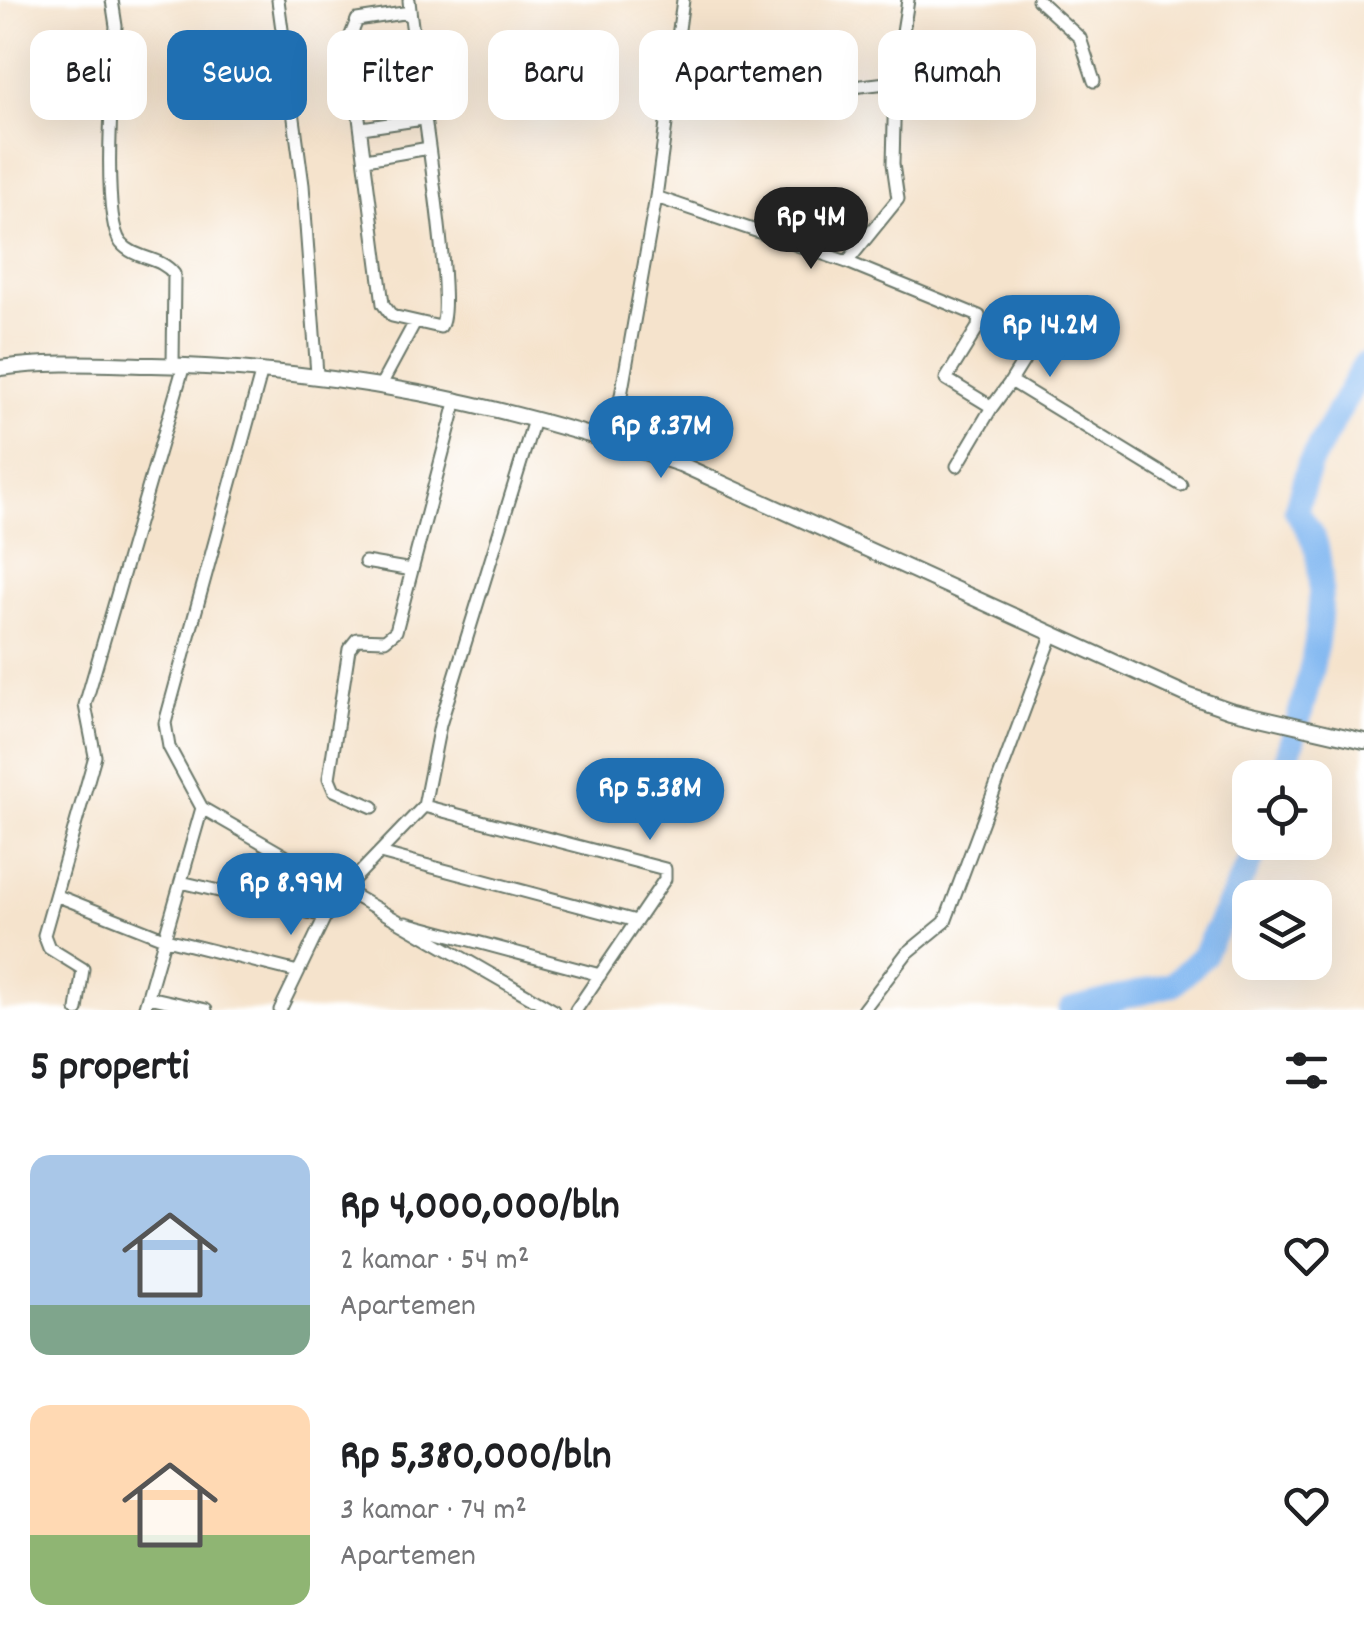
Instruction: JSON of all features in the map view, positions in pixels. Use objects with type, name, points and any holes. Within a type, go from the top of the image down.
[{"type":"street","points":[[77,1010],[83,969],[44,940],[96,756],[85,705],[179,365],[174,274],[164,264],[125,248],[115,230],[110,190],[116,26],[112,0]]},
{"type":"street","points":[[278,0],[303,184],[317,374]]},
{"type":"street","points":[[679,30],[683,0]]},
{"type":"street","points":[[903,30],[908,0]]},
{"type":"street","points":[[1038,0],[1080,38],[1094,81]]},
{"type":"street","points":[[409,6],[361,18],[350,31],[383,304],[392,316],[440,326],[446,319],[424,120]]},
{"type":"street","points":[[362,128],[417,120]]},
{"type":"street","points":[[613,441],[666,120]]},
{"type":"street","points":[[847,262],[898,199],[893,164],[894,120]]},
{"type":"street","points":[[366,159],[429,148]]},
{"type":"street","points":[[656,197],[847,262],[978,316],[978,328],[945,377],[992,406]]},
{"type":"street","points":[[382,383],[415,322]]},
{"type":"street","points":[[958,466],[1024,360]]},
{"type":"street","points":[[0,368],[50,363],[179,365],[317,374],[456,399],[613,441],[680,464],[1197,699],[1364,742]]},
{"type":"street","points":[[262,370],[165,724],[169,748],[202,808],[553,1010]]},
{"type":"street","points":[[1011,381],[1181,484]]},
{"type":"street","points":[[373,807],[334,790],[329,778],[349,649],[357,639],[384,640],[394,634],[456,399]]},
{"type":"street","points":[[280,1010],[324,916],[342,889],[424,806],[440,725],[534,420]]},
{"type":"street","points":[[365,562],[412,570]]},
{"type":"street","points":[[863,1010],[906,954],[944,922],[1053,633]]},
{"type":"street","points":[[424,806],[663,868],[664,879],[576,1010]]},
{"type":"street","points":[[144,1010],[202,808]]},
{"type":"street","points":[[380,853],[636,921]]},
{"type":"street","points":[[182,882],[324,916]]},
{"type":"street","points":[[58,896],[166,939],[298,972]]},
{"type":"street","points":[[389,918],[600,975]]},
{"type":"street","points":[[148,996],[206,1010]]},
{"type":"waterway","points":[[1286,760],[1312,665],[1320,606],[1316,545],[1296,510],[1309,465],[1364,365]]},
{"type":"waterway","points":[[1071,1010],[1173,984],[1203,956],[1251,860]]}]
